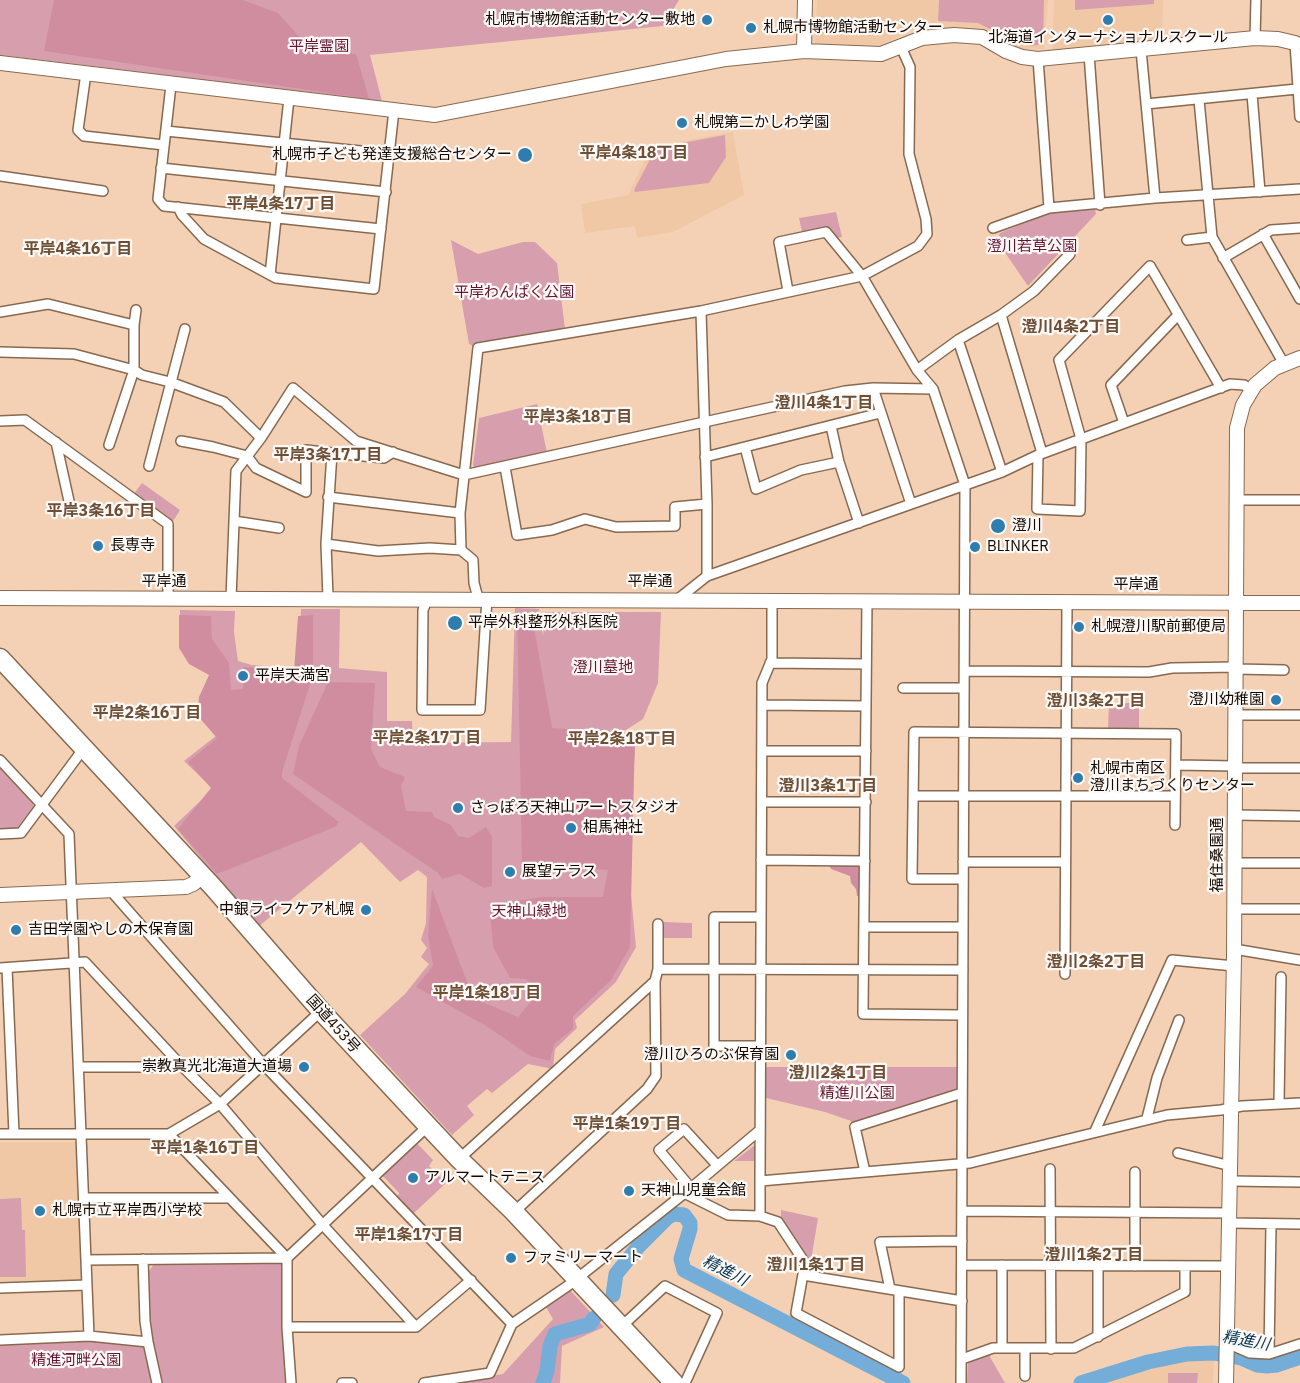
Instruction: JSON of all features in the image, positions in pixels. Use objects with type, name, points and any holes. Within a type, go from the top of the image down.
[{"type":"highway","name":"国道453号","points":[[0,658],[202,876],[321,1011],[674,1383]]},
{"type":"street","points":[[804,51],[805,0]]},
{"type":"street","points":[[1255,38],[1256,0]]},
{"type":"street","points":[[0,63],[435,115],[726,59],[804,51],[881,54],[922,38],[954,35],[982,37],[1006,51],[1022,57],[1038,59],[1255,38],[1278,39],[1297,44],[1297,89],[1300,117]]},
{"type":"street","points":[[460,550],[460,513],[478,348],[700,311],[862,276],[918,246],[927,234],[926,219],[909,154],[910,67],[901,46]]},
{"type":"street","points":[[1141,50],[1155,198]]},
{"type":"street","points":[[1089,54],[1100,205]]},
{"type":"street","points":[[1038,59],[1049,208]]},
{"type":"street","points":[[86,74],[78,130],[84,136],[164,145]]},
{"type":"street","points":[[171,85],[158,199],[164,206],[381,229]]},
{"type":"street","points":[[1146,104],[1297,89]]},
{"type":"street","points":[[1252,94],[1260,192]]},
{"type":"street","points":[[270,275],[289,98]]},
{"type":"street","points":[[1200,100],[1212,237],[1284,364]]},
{"type":"street","points":[[178,207],[204,239],[276,278],[374,290],[394,110]]},
{"type":"street","points":[[166,131],[390,154]]},
{"type":"street","points":[[161,168],[386,192]]},
{"type":"street","points":[[0,176],[103,191]]},
{"type":"street","points":[[993,228],[1049,208],[1100,205],[1155,198],[1300,189]]},
{"type":"street","points":[[1223,258],[1271,230],[1300,228]]},
{"type":"street","points":[[788,291],[779,242],[826,232],[862,276],[917,370],[933,389],[965,485],[961,1383]]},
{"type":"street","points":[[1263,234],[1300,299]]},
{"type":"street","points":[[1187,240],[1212,237]]},
{"type":"street","points":[[917,370],[958,340],[1001,315],[1034,291],[1070,254]]},
{"type":"street","points":[[1001,315],[1040,454],[1037,509],[1080,511],[1082,439],[1059,360],[1150,266],[1221,388]]},
{"type":"street","points":[[0,312],[48,304],[134,325]]},
{"type":"street","points":[[109,445],[134,370],[136,310]]},
{"type":"street","points":[[700,311],[707,504],[706,576]]},
{"type":"street","points":[[1124,423],[1111,385],[1178,315]]},
{"type":"street","points":[[148,466],[185,329]]},
{"type":"street","points":[[958,340],[1002,472]]},
{"type":"street","points":[[0,352],[74,354],[134,370],[142,375],[170,382],[224,402],[261,438]]},
{"type":"street","name":"福住桑園通","points":[[1226,1383],[1234,966],[1238,428],[1243,405],[1251,390],[1264,376],[1300,358]]},
{"type":"street","points":[[678,599],[706,576],[786,546],[859,523],[1002,472],[1040,454],[1221,388],[1236,383],[1251,390]]},
{"type":"street","points":[[231,598],[236,471],[261,438],[293,388],[356,441],[464,475],[845,391],[873,388],[933,389]]},
{"type":"street","points":[[873,388],[911,504]]},
{"type":"street","points":[[705,457],[880,413]]},
{"type":"street","points":[[0,421],[25,420],[168,524],[168,598]]},
{"type":"street","points":[[831,426],[839,462],[859,523]]},
{"type":"street","points":[[181,441],[247,456],[256,468],[306,492],[306,450],[384,458],[393,452]]},
{"type":"street","points":[[56,442],[69,501]]},
{"type":"street","points":[[745,447],[756,489],[801,470],[839,462]]},
{"type":"street","points":[[328,598],[326,544],[332,453]]},
{"type":"street","points":[[505,467],[518,535],[552,530],[585,519],[616,527],[675,526],[675,507],[707,504]]},
{"type":"street","points":[[328,497],[460,513]]},
{"type":"street","points":[[1237,500],[1300,500]]},
{"type":"street","points":[[234,521],[279,528]]},
{"type":"street","points":[[326,544],[378,551],[430,548],[460,550],[473,560],[474,583],[483,598],[480,711],[422,710],[423,610],[428,598]]},
{"type":"street","name":"平岸通","points":[[0,598],[772,599],[1300,603]]},
{"type":"street","points":[[760,1216],[762,683],[772,659],[772,599]]},
{"type":"street","points":[[867,600],[863,1014],[962,1016]]},
{"type":"street","points":[[1065,974],[1067,601]]},
{"type":"street","points":[[770,663],[866,664]]},
{"type":"street","points":[[964,671],[1149,672],[1172,668],[1284,669]]},
{"type":"street","points":[[903,688],[964,688]]},
{"type":"street","points":[[762,705],[866,706]]},
{"type":"street","points":[[1236,715],[1300,715]]},
{"type":"street","points":[[963,879],[912,879],[914,732],[1176,734],[1175,825]]},
{"type":"street","points":[[0,834],[21,833],[84,748]]},
{"type":"street","points":[[762,751],[866,751]]},
{"type":"street","points":[[0,760],[69,834],[89,1336]]},
{"type":"street","points":[[1176,765],[1300,768]]},
{"type":"street","points":[[913,796],[1175,796]]},
{"type":"street","points":[[762,802],[866,802]]},
{"type":"street","points":[[1235,815],[1300,816]]},
{"type":"street","points":[[761,860],[865,861]]},
{"type":"street","points":[[963,862],[1065,862]]},
{"type":"street","points":[[1235,863],[1300,863]]},
{"type":"street","points":[[0,896],[186,887],[202,876]]},
{"type":"street","points":[[111,891],[263,1064],[512,1324]]},
{"type":"street","points":[[1234,909],[1300,909]]},
{"type":"street","points":[[760,1046],[714,1046],[714,917],[761,917]]},
{"type":"street","points":[[514,1212],[647,1089],[656,1076],[655,981],[658,969],[658,924]]},
{"type":"street","points":[[865,927],[963,927]]},
{"type":"street","points":[[1234,949],[1300,960]]},
{"type":"street","points":[[1095,1131],[1172,960],[1234,966]]},
{"type":"street","points":[[14,1134],[4,968],[85,962],[220,1104],[322,1224],[416,1327]]},
{"type":"street","points":[[658,969],[963,970]]},
{"type":"street","points":[[1279,1103],[1281,977]]},
{"type":"street","points":[[459,1159],[655,981]]},
{"type":"street","points":[[0,1134],[169,1134],[220,1104],[321,1011]]},
{"type":"street","points":[[1147,1119],[1157,1078],[1179,1020]]},
{"type":"street","points":[[78,1067],[167,1067],[179,1063]]},
{"type":"street","points":[[866,1172],[855,1128],[962,1093]]},
{"type":"street","points":[[760,1182],[962,1163],[1147,1119],[1300,1102]]},
{"type":"street","points":[[86,1260],[287,1258],[428,1126]]},
{"type":"street","points":[[717,1165],[684,1129],[659,1150],[688,1191],[728,1215],[760,1216],[778,1222],[805,1263],[796,1313],[899,1367],[895,1290],[880,1242],[962,1241]]},
{"type":"street","points":[[424,1383],[490,1372],[512,1324],[576,1278],[688,1191],[759,1130]]},
{"type":"street","points":[[169,1134],[287,1258],[287,1327],[291,1383]]},
{"type":"street","points":[[1179,1154],[1231,1166]]},
{"type":"street","points":[[1050,1169],[1051,1349]]},
{"type":"street","points":[[1135,1172],[1135,1266]]},
{"type":"street","points":[[1230,1181],[1300,1182]]},
{"type":"street","points":[[84,1198],[230,1198]]},
{"type":"street","points":[[962,1211],[1135,1212],[1230,1218],[1271,1224],[1300,1224]]},
{"type":"street","points":[[1269,1353],[1271,1224]]},
{"type":"street","points":[[142,1259],[145,1321],[157,1383]]},
{"type":"street","points":[[962,1265],[1229,1266]]},
{"type":"street","points":[[1002,1265],[1002,1348]]},
{"type":"street","points":[[1098,1266],[1098,1336]]},
{"type":"street","points":[[962,1359],[985,1350],[1002,1348],[1074,1348],[1185,1292],[1185,1266]]},
{"type":"street","points":[[803,1275],[962,1301]]},
{"type":"street","points":[[287,1327],[416,1327],[471,1280]]},
{"type":"street","points":[[0,1288],[87,1285]]},
{"type":"street","points":[[621,1326],[665,1286],[717,1313],[685,1383]]},
{"type":"street","points":[[0,1340],[89,1336],[148,1342]]},
{"type":"street","points":[[1227,1351],[1269,1353],[1300,1344]]},
{"type":"street","points":[[1025,1349],[1025,1376]]},
{"type":"street","points":[[342,1383],[352,1383]]},
{"type":"shaded area","points":[[817,0],[1048,0],[1044,49],[1016,49],[980,28],[916,28],[880,46],[815,44]]},
{"type":"shaded area","name":"北海道インターナショナルスクール","points":[[1054,0],[1163,0],[1162,40],[1052,50]]},
{"type":"shaded area","points":[[733,132],[744,195],[673,232],[637,238],[635,226],[585,233],[581,204],[628,195],[651,147]]},
{"type":"shaded area","name":"札幌市立平岸西小学校","points":[[0,1142],[74,1142],[77,1144],[82,1277],[80,1280],[0,1282]]},
{"type":"shaded area","points":[[1214,1360],[1213,1383],[1103,1383],[1176,1362]]},
{"type":"green space","name":"平岸霊園","points":[[0,0],[679,0],[663,26],[370,55],[382,101],[0,55]]},
{"type":"green space","points":[[54,0],[243,0],[278,13],[310,49],[356,54],[369,99],[44,51]]},
{"type":"green space","points":[[939,0],[1044,0],[1043,44],[1031,46],[1017,43],[978,23],[938,21]]},
{"type":"green space","points":[[1075,0],[1154,0],[1154,4],[1075,10]]},
{"type":"green space","points":[[725,135],[726,157],[709,183],[635,192],[656,148]]},
{"type":"green space","name":"澄川若草公園","points":[[1095,209],[1096,214],[1028,286],[997,241],[1000,233],[1053,211]]},
{"type":"green space","points":[[836,212],[842,237],[837,238],[829,227],[802,232],[799,218]]},
{"type":"green space","name":"平岸わんぱく公園","points":[[451,240],[478,254],[523,242],[535,242],[557,263],[565,329],[473,346],[469,344]]},
{"type":"green space","points":[[537,404],[547,453],[474,467],[479,418]]},
{"type":"green space","points":[[142,483],[180,510],[172,523],[133,495]]},
{"type":"green space","name":"天神山緑地","points":[[515,608],[539,609],[543,636],[545,612],[661,612],[658,683],[643,719],[626,730],[607,730],[636,733],[628,863],[636,947],[616,982],[575,1020],[577,1028],[555,1049],[553,1069],[528,1064],[492,1093],[487,1089],[467,1106],[474,1115],[452,1135],[360,1035],[405,994],[429,964],[421,957],[427,948],[421,940],[426,923],[427,877],[418,870],[400,882],[361,842],[258,927],[174,826],[213,789],[184,761],[217,735],[211,675],[181,647],[180,610],[235,611],[234,632],[238,661],[252,665],[299,669],[301,609],[340,609],[339,668],[387,672],[387,721],[412,721],[413,743],[511,742]]},
{"type":"green space","points":[[517,611],[535,633],[552,728],[635,734],[630,947],[611,980],[573,1016],[573,1029],[554,1044],[550,1061],[530,1056],[488,1027],[416,987],[433,966],[428,935],[432,889],[473,998],[518,1017],[538,993],[526,979],[510,978],[493,947],[490,911],[513,901],[543,897],[603,897],[608,870],[522,865]]},
{"type":"green space","points":[[179,615],[211,616],[212,639],[229,663],[231,690],[243,689],[244,667],[294,671],[298,616],[313,615],[313,675],[282,778],[339,822],[335,827],[217,874],[178,829],[211,788],[188,762],[217,738],[197,715],[199,697],[209,675],[189,664],[179,648]]},
{"type":"green space","points":[[328,682],[375,683],[371,749],[380,767],[405,777],[401,786],[406,811],[432,812],[434,817],[451,825],[458,836],[469,838],[486,827],[492,837],[492,886],[484,888],[460,874],[442,879],[438,873],[293,774],[299,746]]},
{"type":"green space","points":[[1109,703],[1139,703],[1139,729],[1108,729]]},
{"type":"green space","points":[[0,768],[34,807],[17,828],[0,829]]},
{"type":"green space","points":[[829,865],[862,865],[861,896],[857,896],[850,876],[831,869]]},
{"type":"green space","points":[[664,922],[692,923],[692,938],[664,938]]},
{"type":"green space","name":"精進川公園","points":[[766,1067],[957,1067],[957,1090],[851,1125],[851,1121],[825,1112],[766,1098]]},
{"type":"green space","name":"アルマートテニス","points":[[416,1142],[433,1160],[429,1166],[446,1183],[413,1214],[397,1197],[399,1193],[381,1174]]},
{"type":"green space","points":[[755,1145],[755,1161],[734,1161]]},
{"type":"green space","points":[[21,1198],[22,1230],[25,1230],[26,1277],[0,1277],[0,1199]]},
{"type":"green space","points":[[781,1210],[818,1218],[811,1261],[781,1218]]},
{"type":"green space","points":[[279,1263],[282,1265],[287,1383],[162,1383],[150,1328],[149,1271],[154,1264]]},
{"type":"green space","points":[[570,1290],[604,1327],[562,1346],[560,1383],[446,1383],[503,1374],[553,1319],[546,1307]]},
{"type":"green space","name":"精進河畔公園","points":[[81,1340],[144,1346],[152,1383],[0,1383],[0,1345]]},
{"type":"green space","points":[[989,1353],[1005,1383],[967,1383],[968,1361]]},
{"type":"green space","points":[[1168,1373],[1198,1373],[1197,1383],[1168,1383]]},
{"type":"waterway","name":"精進川","points":[[613,1295],[616,1274],[638,1247],[668,1217],[674,1214],[684,1215],[690,1223],[681,1259],[684,1270],[903,1383]]},
{"type":"waterway","name":"精進川","points":[[543,1383],[550,1346],[555,1334],[590,1324],[594,1318]]},
{"type":"waterway","name":"精進川","points":[[1081,1383],[1148,1362],[1187,1354],[1214,1353],[1267,1366],[1300,1357]]},
{"type":"place","name":"札幌市博物館活動センター敷地","points":[[707,20]]},
{"type":"place","name":"北海道インターナショナルスクール","points":[[1108,20]]},
{"type":"place","name":"札幌市博物館活動センター","points":[[751,28]]},
{"type":"place","name":"札幌第二かしわ学園","points":[[682,123]]},
{"type":"place","name":"札幌市子ども発達支援総合センター","points":[[525,155]]},
{"type":"place","name":"澄川","points":[[998,526]]},
{"type":"place","name":"長専寺","points":[[98,546]]},
{"type":"place","name":"BLINKER","points":[[975,547]]},
{"type":"place","name":"平岸外科整形外科医院","points":[[455,623]]},
{"type":"place","name":"札幌澄川駅前郵便局","points":[[1079,627]]},
{"type":"place","name":"平岸天満宮","points":[[243,676]]},
{"type":"place","name":"澄川幼稚園","points":[[1276,700]]},
{"type":"place","name":"札幌市南区 澄川まちづくりセンター","points":[[1078,778]]},
{"type":"place","name":"さっぽろ天神山アートスタジオ","points":[[458,808]]},
{"type":"place","name":"相馬神社","points":[[571,828]]},
{"type":"place","name":"展望テラス","points":[[510,872]]},
{"type":"place","name":"中銀ライフケア札幌","points":[[366,910]]},
{"type":"place","name":"吉田学園やしの木保育園","points":[[16,930]]},
{"type":"place","name":"澄川ひろのぶ保育園","points":[[791,1055]]},
{"type":"place","name":"崇教真光北海道大道場","points":[[304,1067]]},
{"type":"place","name":"アルマートテニス","points":[[413,1178]]},
{"type":"place","name":"天神山児童会館","points":[[629,1191]]},
{"type":"place","name":"札幌市立平岸西小学校","points":[[40,1211]]},
{"type":"place","name":"ファミリーマート","points":[[511,1258]]},
{"type":"district","name":"平岸4条18丁目","points":[[634,153]]},
{"type":"district","name":"平岸4条17丁目","points":[[281,204]]},
{"type":"district","name":"平岸4条16丁目","points":[[78,249]]},
{"type":"district","name":"澄川4条2丁目","points":[[1071,327]]},
{"type":"district","name":"澄川4条1丁目","points":[[824,403]]},
{"type":"district","name":"平岸3条18丁目","points":[[578,417]]},
{"type":"district","name":"平岸3条17丁目","points":[[328,455]]},
{"type":"district","name":"平岸3条16丁目","points":[[101,511]]},
{"type":"district","name":"澄川3条2丁目","points":[[1096,701]]},
{"type":"district","name":"平岸2条16丁目","points":[[147,713]]},
{"type":"district","name":"平岸2条17丁目","points":[[427,738]]},
{"type":"district","name":"平岸2条18丁目","points":[[622,739]]},
{"type":"district","name":"澄川3条1丁目","points":[[828,786]]},
{"type":"district","name":"澄川2条2丁目","points":[[1096,962]]},
{"type":"district","name":"平岸1条18丁目","points":[[487,993]]},
{"type":"district","name":"澄川2条1丁目","points":[[838,1073]]},
{"type":"district","name":"平岸1条19丁目","points":[[627,1124]]},
{"type":"district","name":"平岸1条16丁目","points":[[205,1148]]},
{"type":"district","name":"平岸1条17丁目","points":[[409,1235]]},
{"type":"district","name":"澄川1条2丁目","points":[[1094,1255]]},
{"type":"district","name":"澄川1条1丁目","points":[[816,1265]]},
{"type":"park label","name":"澄川墓地","points":[[603,668]]}]
